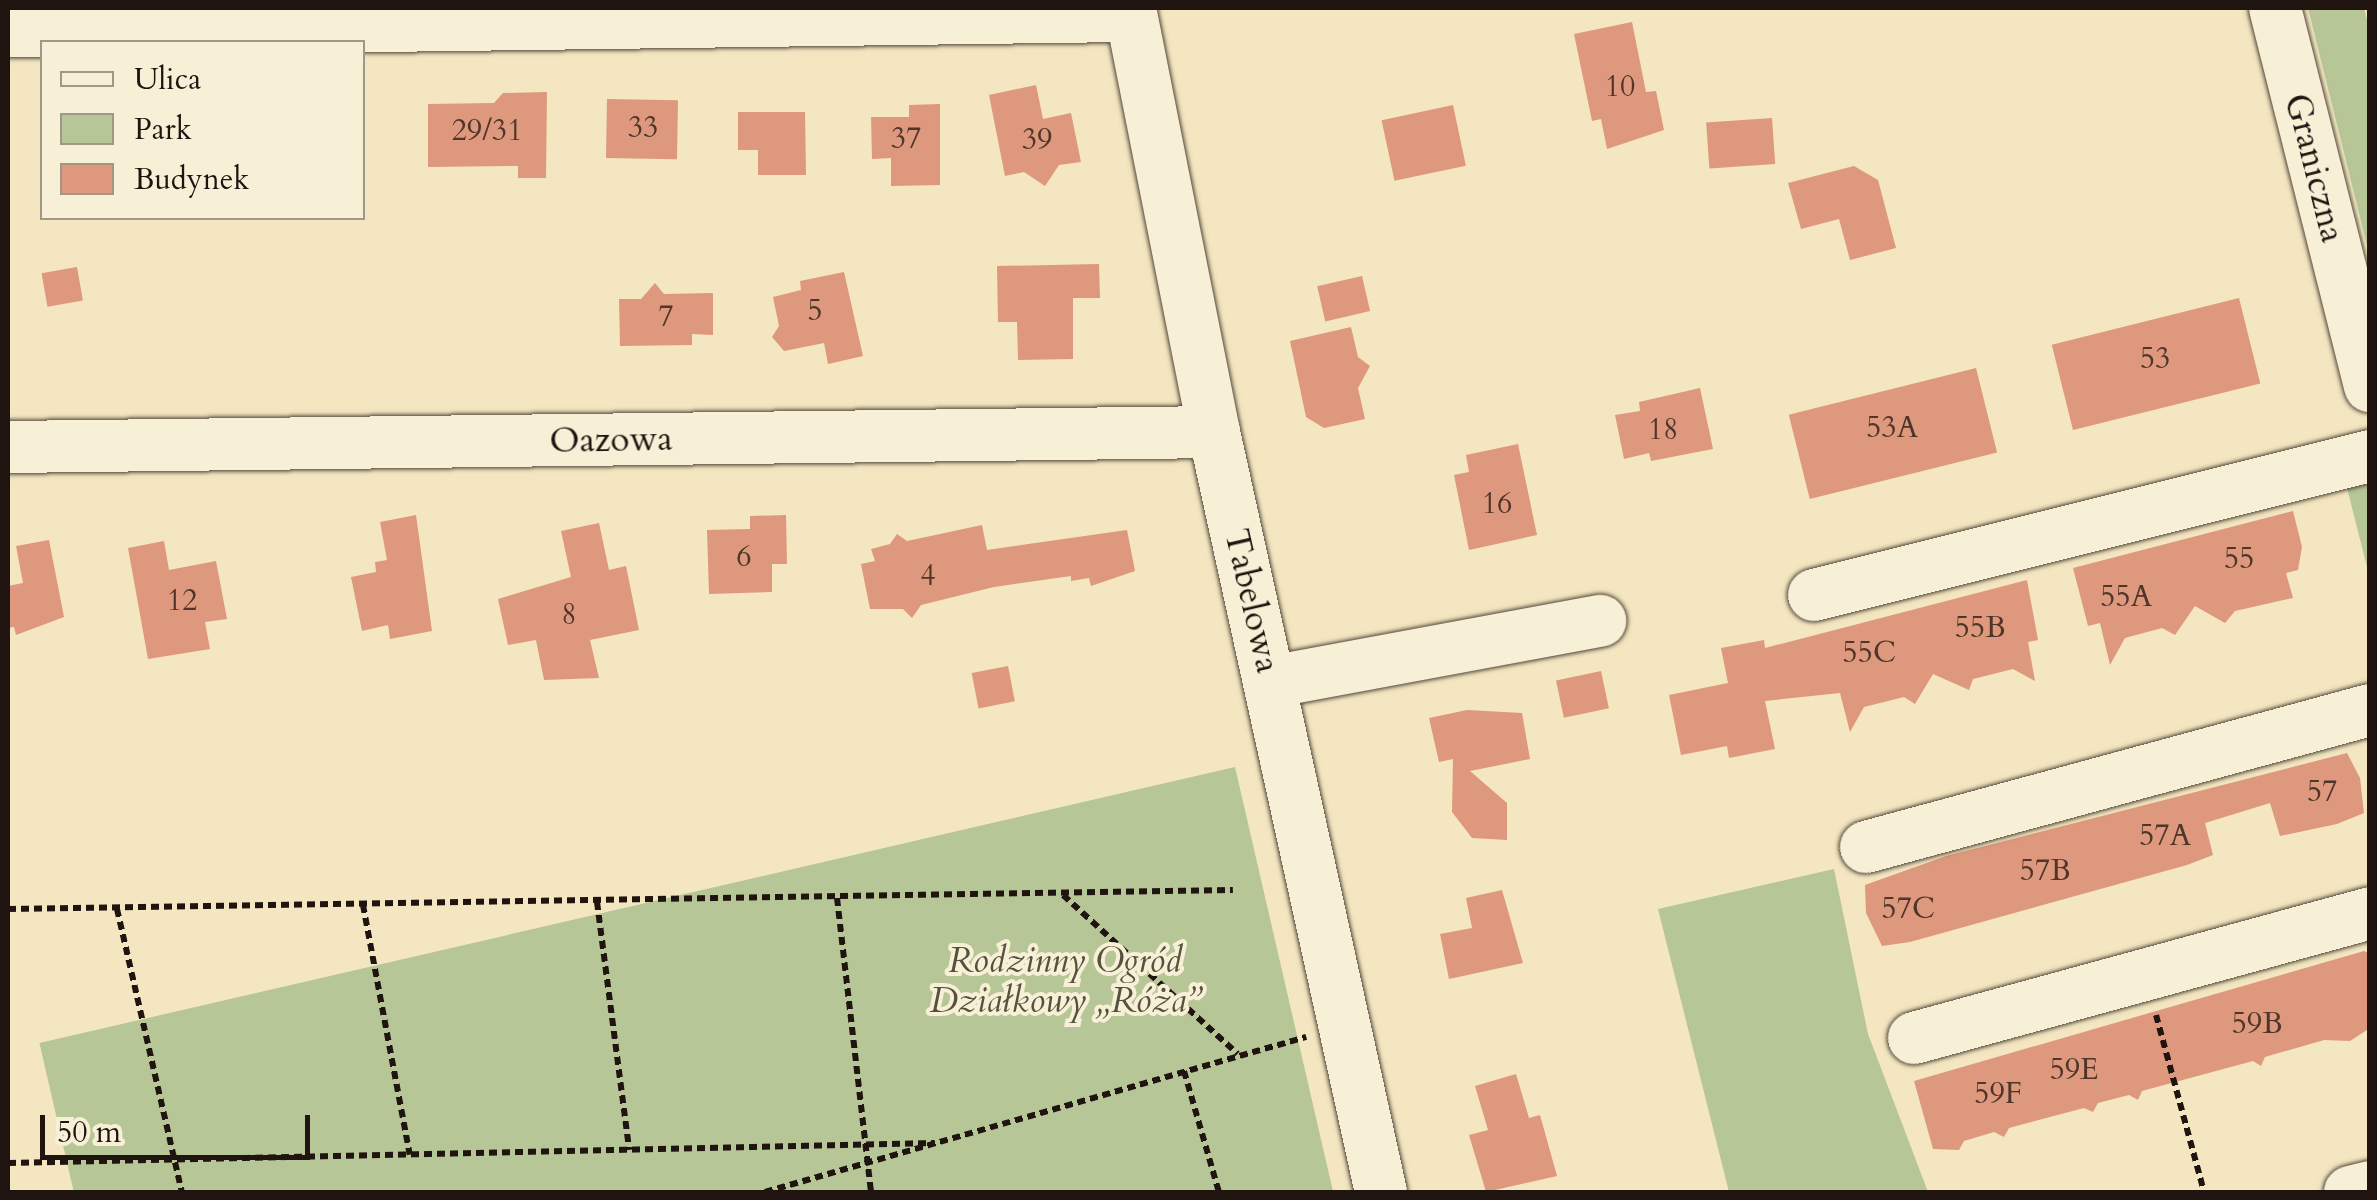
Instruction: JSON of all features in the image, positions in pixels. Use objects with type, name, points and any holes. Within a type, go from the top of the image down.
[{"type":"street","name":"Graniczna","points":[[2274,8],[2370,386]]},
{"type":"street","points":[[8,24],[505,14],[1130,12]]},
{"type":"street","name":"Tabelowa","points":[[1130,12],[1214,432],[1381,1192]]},
{"type":"street","name":"Oazowa","points":[[8,447],[1214,432]]},
{"type":"street","points":[[1814,595],[2370,456]]},
{"type":"street","points":[[1270,682],[1600,621]]},
{"type":"street","points":[[1866,847],[2370,710]]},
{"type":"street","points":[[1914,1038],[2370,914]]},
{"type":"street","points":[[2350,1192],[2370,1188]]},
{"type":"path","points":[[8,909],[1233,890]]},
{"type":"path","points":[[1063,895],[1239,1055]]},
{"type":"path","points":[[837,898],[860,1145],[871,1192]]},
{"type":"path","points":[[597,902],[629,1150]]},
{"type":"path","points":[[364,905],[410,1155]]},
{"type":"path","points":[[117,909],[182,1192]]},
{"type":"path","points":[[2145,974],[2204,1192]]},
{"type":"path","points":[[765,1192],[1295,1039]]},
{"type":"path","points":[[1184,1070],[1219,1192]]},
{"type":"path","points":[[8,1163],[935,1142]]},
{"type":"green space","points":[[2308,8],[2364,8],[2369,28],[2369,253]]},
{"type":"green space","points":[[2343,472],[2369,472],[2369,575]]},
{"type":"green space","name":"Rodzinny Ogród Działkowy „Róża”","points":[[1235,767],[1333,1191],[74,1192],[39,1043]]},
{"type":"green space","points":[[1834,869],[1868,1034],[1928,1192],[1729,1192],[1658,909]]},
{"type":"building","points":[[1632,22],[1646,92],[1656,91],[1664,130],[1607,149],[1601,119],[1592,121],[1574,34]]},
{"type":"building","points":[[1036,85],[1043,119],[1071,113],[1081,162],[1059,165],[1045,186],[1024,172],[1005,176],[989,95]]},
{"type":"building","points":[[547,92],[546,178],[518,178],[518,166],[428,167],[428,104],[494,103],[503,93]]},
{"type":"building","points":[[607,99],[678,100],[677,159],[606,158]]},
{"type":"building","points":[[940,104],[940,185],[891,186],[891,158],[872,159],[871,117],[909,117],[909,105]]},
{"type":"building","points":[[1453,105],[1466,166],[1394,181],[1382,120]]},
{"type":"building","points":[[738,112],[805,112],[806,175],[758,175],[758,150],[738,150]]},
{"type":"building","points":[[1772,118],[1775,164],[1709,168],[1706,123]]},
{"type":"building","points":[[1854,166],[1878,180],[1896,248],[1850,260],[1839,219],[1801,229],[1788,183]]},
{"type":"building","points":[[1099,264],[1100,298],[1073,298],[1073,359],[1018,360],[1017,322],[998,322],[997,266]]},
{"type":"building","points":[[77,267],[83,300],[47,307],[42,273]]},
{"type":"building","points":[[844,272],[863,356],[828,364],[824,343],[784,351],[772,337],[779,326],[773,297],[801,290],[800,281]]},
{"type":"building","points":[[1362,276],[1370,311],[1325,321],[1317,286]]},
{"type":"building","points":[[655,283],[664,294],[713,293],[713,335],[692,334],[692,345],[620,346],[619,299],[641,299]]},
{"type":"building","points":[[2239,298],[2260,383],[2073,430],[2052,345]]},
{"type":"building","points":[[1351,327],[1358,357],[1370,366],[1358,388],[1365,419],[1324,428],[1306,417],[1290,341]]},
{"type":"building","points":[[1976,368],[1997,452],[1810,499],[1789,415]]},
{"type":"building","points":[[1700,388],[1713,449],[1651,461],[1649,453],[1624,459],[1615,415],[1640,411],[1639,402]]},
{"type":"building","points":[[1518,444],[1537,535],[1469,550],[1454,475],[1469,472],[1466,455]]},
{"type":"building","points":[[2293,511],[2302,547],[2298,570],[2286,573],[2293,598],[2235,611],[2225,623],[2195,606],[2175,635],[2162,628],[2125,638],[2110,665],[2100,623],[2088,626],[2073,568]]},
{"type":"building","points":[[416,515],[432,631],[390,639],[388,625],[362,631],[351,577],[376,572],[375,562],[387,560],[380,522]]},
{"type":"building","points":[[786,515],[787,564],[772,564],[772,592],[709,594],[707,530],[750,529],[750,516]]},
{"type":"building","points":[[599,523],[609,570],[626,566],[639,630],[590,640],[599,678],[544,680],[536,640],[508,645],[498,599],[571,577],[561,531]]},
{"type":"building","points":[[982,525],[987,550],[1127,530],[1135,571],[1091,586],[1089,578],[1071,581],[1071,576],[994,587],[921,605],[912,618],[903,609],[870,609],[861,564],[875,561],[871,549],[890,544],[897,534],[907,541]]},
{"type":"building","points":[[49,540],[64,617],[16,635],[14,627],[8,628],[8,586],[23,583],[16,546]]},
{"type":"building","points":[[164,541],[169,570],[216,561],[227,619],[205,622],[210,649],[148,659],[128,548]]},
{"type":"building","points":[[2027,580],[2038,640],[2028,642],[2035,681],[2013,669],[1973,679],[1969,690],[1933,674],[1915,704],[1904,697],[1864,707],[1850,732],[1840,693],[1765,701],[1775,749],[1729,758],[1727,746],[1681,755],[1669,695],[1728,683],[1721,648],[1764,640],[1765,648]]},
{"type":"building","points":[[1008,666],[1015,701],[979,708],[972,673]]},
{"type":"building","points":[[1601,671],[1609,708],[1564,718],[1556,681]]},
{"type":"building","points":[[1467,710],[1522,713],[1530,759],[1470,771],[1507,803],[1507,840],[1472,838],[1452,812],[1453,759],[1439,762],[1429,718]]},
{"type":"building","points":[[2347,753],[2360,778],[2364,813],[2337,824],[2280,836],[2270,803],[2205,823],[2213,855],[1910,942],[1882,946],[1866,913],[1865,885],[1946,856]]},
{"type":"building","points":[[1502,890],[1523,963],[1449,979],[1440,934],[1472,928],[1466,898]]},
{"type":"building","points":[[2364,951],[2370,954],[2370,1028],[2350,1041],[2324,1040],[2265,1057],[2261,1066],[2253,1061],[2142,1091],[2138,1100],[2129,1095],[2098,1103],[2093,1112],[2084,1108],[2009,1128],[2004,1137],[1994,1132],[1964,1141],[1959,1150],[1933,1149],[1914,1081]]},
{"type":"building","points":[[1516,1074],[1529,1118],[1540,1115],[1557,1176],[1486,1192],[1469,1135],[1488,1130],[1475,1086]]}]
